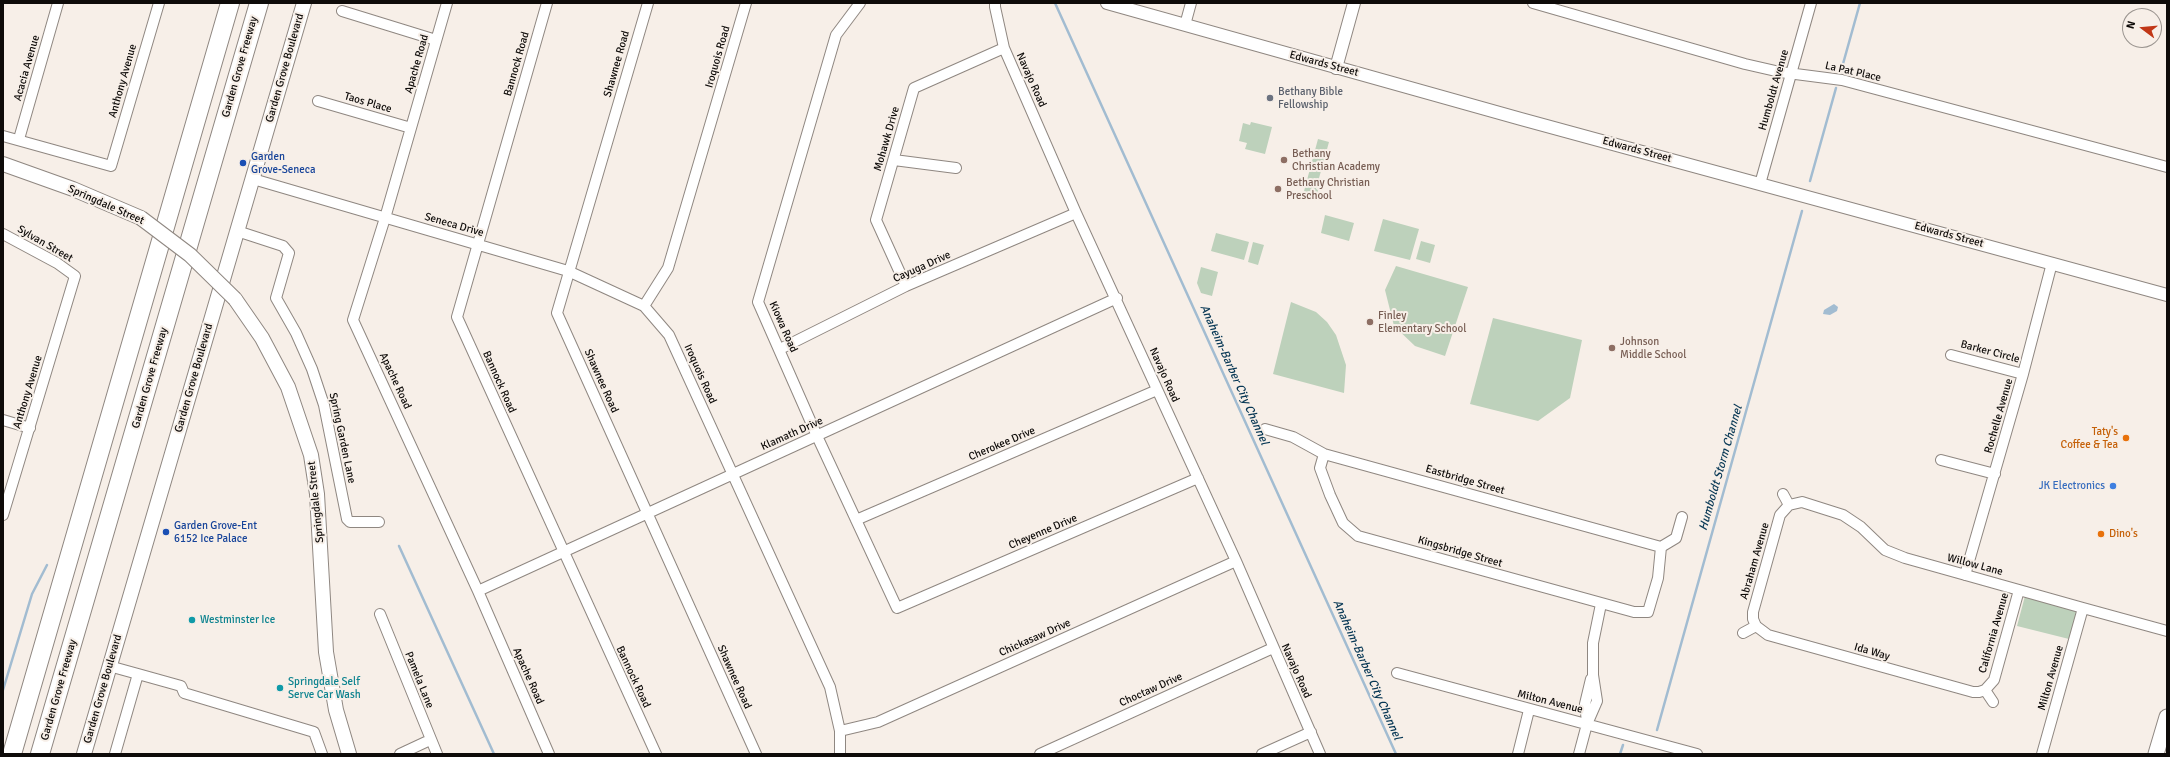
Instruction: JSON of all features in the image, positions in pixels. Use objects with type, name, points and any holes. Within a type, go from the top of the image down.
[{"type":"highway","points":[[12,754],[230,3]]},
{"type":"highway","name":"Garden Grove Freeway","points":[[40,754],[259,3]]},
{"type":"main road","name":"Garden Grove Boulevard","points":[[84,754],[304,3]]},
{"type":"main road","name":"Springdale Street","points":[[3,164],[73,189],[142,218],[190,255],[235,299],[262,338],[288,387],[310,455],[318,509],[326,652],[336,710],[349,754]]},
{"type":"main road","points":[[2156,754],[2167,716]]},
{"type":"street","name":"Acacia Avenue","points":[[18,140],[58,3]]},
{"type":"street","name":"Anthony Avenue","points":[[18,140],[111,166],[158,3]]},
{"type":"street","name":"Apache Road","points":[[447,3],[385,218],[353,320],[478,591],[549,754]]},
{"type":"street","name":"Bannock Road","points":[[547,3],[457,317],[656,754]]},
{"type":"street","name":"Shawnee Road","points":[[648,3],[568,271],[558,313],[756,754]]},
{"type":"street","name":"Iroquois Road","points":[[746,3],[668,268],[644,306],[669,335],[731,474],[830,687],[840,731],[840,754]]},
{"type":"street","name":"Kiowa Road","points":[[860,3],[836,35],[758,302],[817,436],[897,608]]},
{"type":"street","name":"Navajo Road","points":[[995,3],[994,7],[1004,48],[1076,213],[1117,298],[1157,390],[1236,561],[1320,754]]},
{"type":"street","name":"Edwards Street","points":[[1107,3],[1336,68],[2167,295]]},
{"type":"street","points":[[1185,25],[1191,3]]},
{"type":"street","points":[[1336,68],[1354,3]]},
{"type":"street","name":"La Pat Place","points":[[1533,3],[1745,64],[1792,73],[1839,79],[2167,167]]},
{"type":"street","name":"Humboldt Avenue","points":[[1760,184],[1811,3]]},
{"type":"street","points":[[342,11],[436,40]]},
{"type":"street","name":"Mohawk Drive","points":[[906,286],[876,220],[914,88],[1004,48]]},
{"type":"street","name":"Taos Place","points":[[318,101],[411,128]]},
{"type":"street","points":[[3,136],[18,140]]},
{"type":"street","points":[[894,160],[956,168]]},
{"type":"street","name":"Seneca Drive","points":[[253,179],[568,271],[644,306]]},
{"type":"street","name":"Cayuga Drive","points":[[780,349],[906,286],[1076,213]]},
{"type":"street","name":"Spring Garden Lane","points":[[237,231],[283,246],[289,253],[276,298],[296,333],[324,405],[347,519],[350,522],[379,522]]},
{"type":"street","name":"Sylvan Street","points":[[3,234],[57,263],[75,276]]},
{"type":"street","name":"Rochelle Avenue","points":[[1965,575],[2023,374],[2052,263]]},
{"type":"street","name":"Anthony Avenue","points":[[3,515],[75,276]]},
{"type":"street","name":"Klamath Drive","points":[[478,591],[1117,298]]},
{"type":"street","name":"Barker Circle","points":[[1950,355],[2023,374]]},
{"type":"street","name":"Cherokee Drive","points":[[856,520],[1157,390]]},
{"type":"street","points":[[3,420],[30,428]]},
{"type":"street","name":"Eastbridge Street","points":[[1265,429],[1293,438],[1324,454],[1661,547]]},
{"type":"street","name":"Kingsbridge Street","points":[[1324,454],[1320,468],[1330,495],[1343,522],[1358,536],[1601,604],[1634,612],[1648,612],[1658,578],[1661,547]]},
{"type":"street","points":[[1941,460],[1995,474]]},
{"type":"street","name":"Cheyenne Drive","points":[[897,608],[1198,478]]},
{"type":"street","points":[[1783,494],[1789,505]]},
{"type":"street","name":"Willow Lane","points":[[1789,505],[1802,502],[1833,511],[1853,521],[1885,550],[1905,558],[2167,631]]},
{"type":"street","name":"Abraham Avenue","points":[[1756,626],[1753,612],[1780,515],[1789,505]]},
{"type":"street","points":[[1661,547],[1676,538],[1682,517]]},
{"type":"street","name":"Chickasaw Drive","points":[[840,731],[878,722],[1236,561]]},
{"type":"street","name":"California Avenue","points":[[1993,702],[1985,690],[1994,680],[2019,590]]},
{"type":"street","points":[[1579,754],[1587,724],[1597,701],[1593,674],[1593,643],[1601,604]]},
{"type":"street","name":"Milton Avenue","points":[[2042,754],[2083,608]]},
{"type":"street","name":"Pamela Lane","points":[[380,614],[430,740],[437,754]]},
{"type":"street","points":[[1744,633],[1756,626]]},
{"type":"street","name":"Ida Way","points":[[1756,626],[1768,635],[1973,692],[1985,690]]},
{"type":"street","name":"Choctaw Drive","points":[[1040,754],[1273,648]]},
{"type":"street","points":[[109,666],[181,686],[184,693],[314,732],[322,754]]},
{"type":"street","name":"Milton Avenue","points":[[1397,673],[1697,754]]},
{"type":"street","points":[[115,754],[138,674]]},
{"type":"street","points":[[1518,754],[1530,710]]},
{"type":"street","points":[[1262,754],[1311,732]]},
{"type":"street","points":[[400,754],[430,740]]},
{"type":"green space","points":[[1251,122],[1272,127],[1265,154],[1245,149],[1247,143],[1239,141],[1243,123],[1250,125]]},
{"type":"green space","points":[[1318,139],[1329,142],[1316,189],[1318,190],[1316,199],[1303,195]]},
{"type":"green space","points":[[1325,215],[1354,223],[1349,241],[1321,233]]},
{"type":"green space","points":[[1383,219],[1419,229],[1410,260],[1374,251]]},
{"type":"green space","points":[[1216,233],[1249,242],[1244,260],[1211,251]]},
{"type":"green space","points":[[1421,241],[1435,245],[1430,263],[1416,259]]},
{"type":"green space","points":[[1253,242],[1264,245],[1258,265],[1248,262]]},
{"type":"green space","points":[[1396,266],[1468,287],[1445,356],[1415,346],[1394,326],[1385,290]]},
{"type":"green space","points":[[1201,267],[1218,272],[1212,296],[1201,293],[1197,283]]},
{"type":"green space","points":[[1291,302],[1316,312],[1327,322],[1336,335],[1346,365],[1344,393],[1273,374]]},
{"type":"green space","points":[[1493,318],[1582,340],[1570,398],[1538,421],[1470,404]]},
{"type":"green space","points":[[2025,596],[2077,611],[2069,639],[2017,626]]},
{"type":"water","points":[[1834,304],[1838,307],[1837,311],[1830,315],[1823,314],[1824,310]]},
{"type":"waterway","name":"Anaheim-Barber City Channel","points":[[1055,3],[1396,754]]},
{"type":"waterway","name":"Humboldt Storm Channel","points":[[1841,71],[1860,3]]},
{"type":"waterway","points":[[1810,181],[1836,88]]},
{"type":"waterway","name":"Humboldt Storm Channel","points":[[1657,730],[1802,211]]},
{"type":"waterway","points":[[399,546],[494,754]]},
{"type":"waterway","points":[[3,690],[32,594],[47,565]]},
{"type":"waterway","name":"Humboldt Storm Channel","points":[[1620,754],[1623,745]]},
{"type":"place","name":"Bethany Bible Fellowship","points":[[1270,98]]},
{"type":"place","name":"Bethany Christian Academy","points":[[1284,160]]},
{"type":"place","name":"Garden Grove-Seneca","points":[[243,163]]},
{"type":"place","name":"Bethany Christian Preschool","points":[[1278,189]]},
{"type":"place","name":"Finley Elementary School","points":[[1370,322]]},
{"type":"place","name":"Johnson Middle School","points":[[1612,348]]},
{"type":"place","name":"Taty's Coffee & Tea","points":[[2126,438]]},
{"type":"place","name":"JK Electronics","points":[[2113,486]]},
{"type":"place","name":"Garden Grove-Ent 6152 Ice Palace","points":[[166,532]]},
{"type":"place","name":"Dino's","points":[[2101,534]]},
{"type":"place","name":"Westminster Ice","points":[[192,620]]},
{"type":"place","name":"Springdale Self Serve Car Wash","points":[[280,688]]}]
